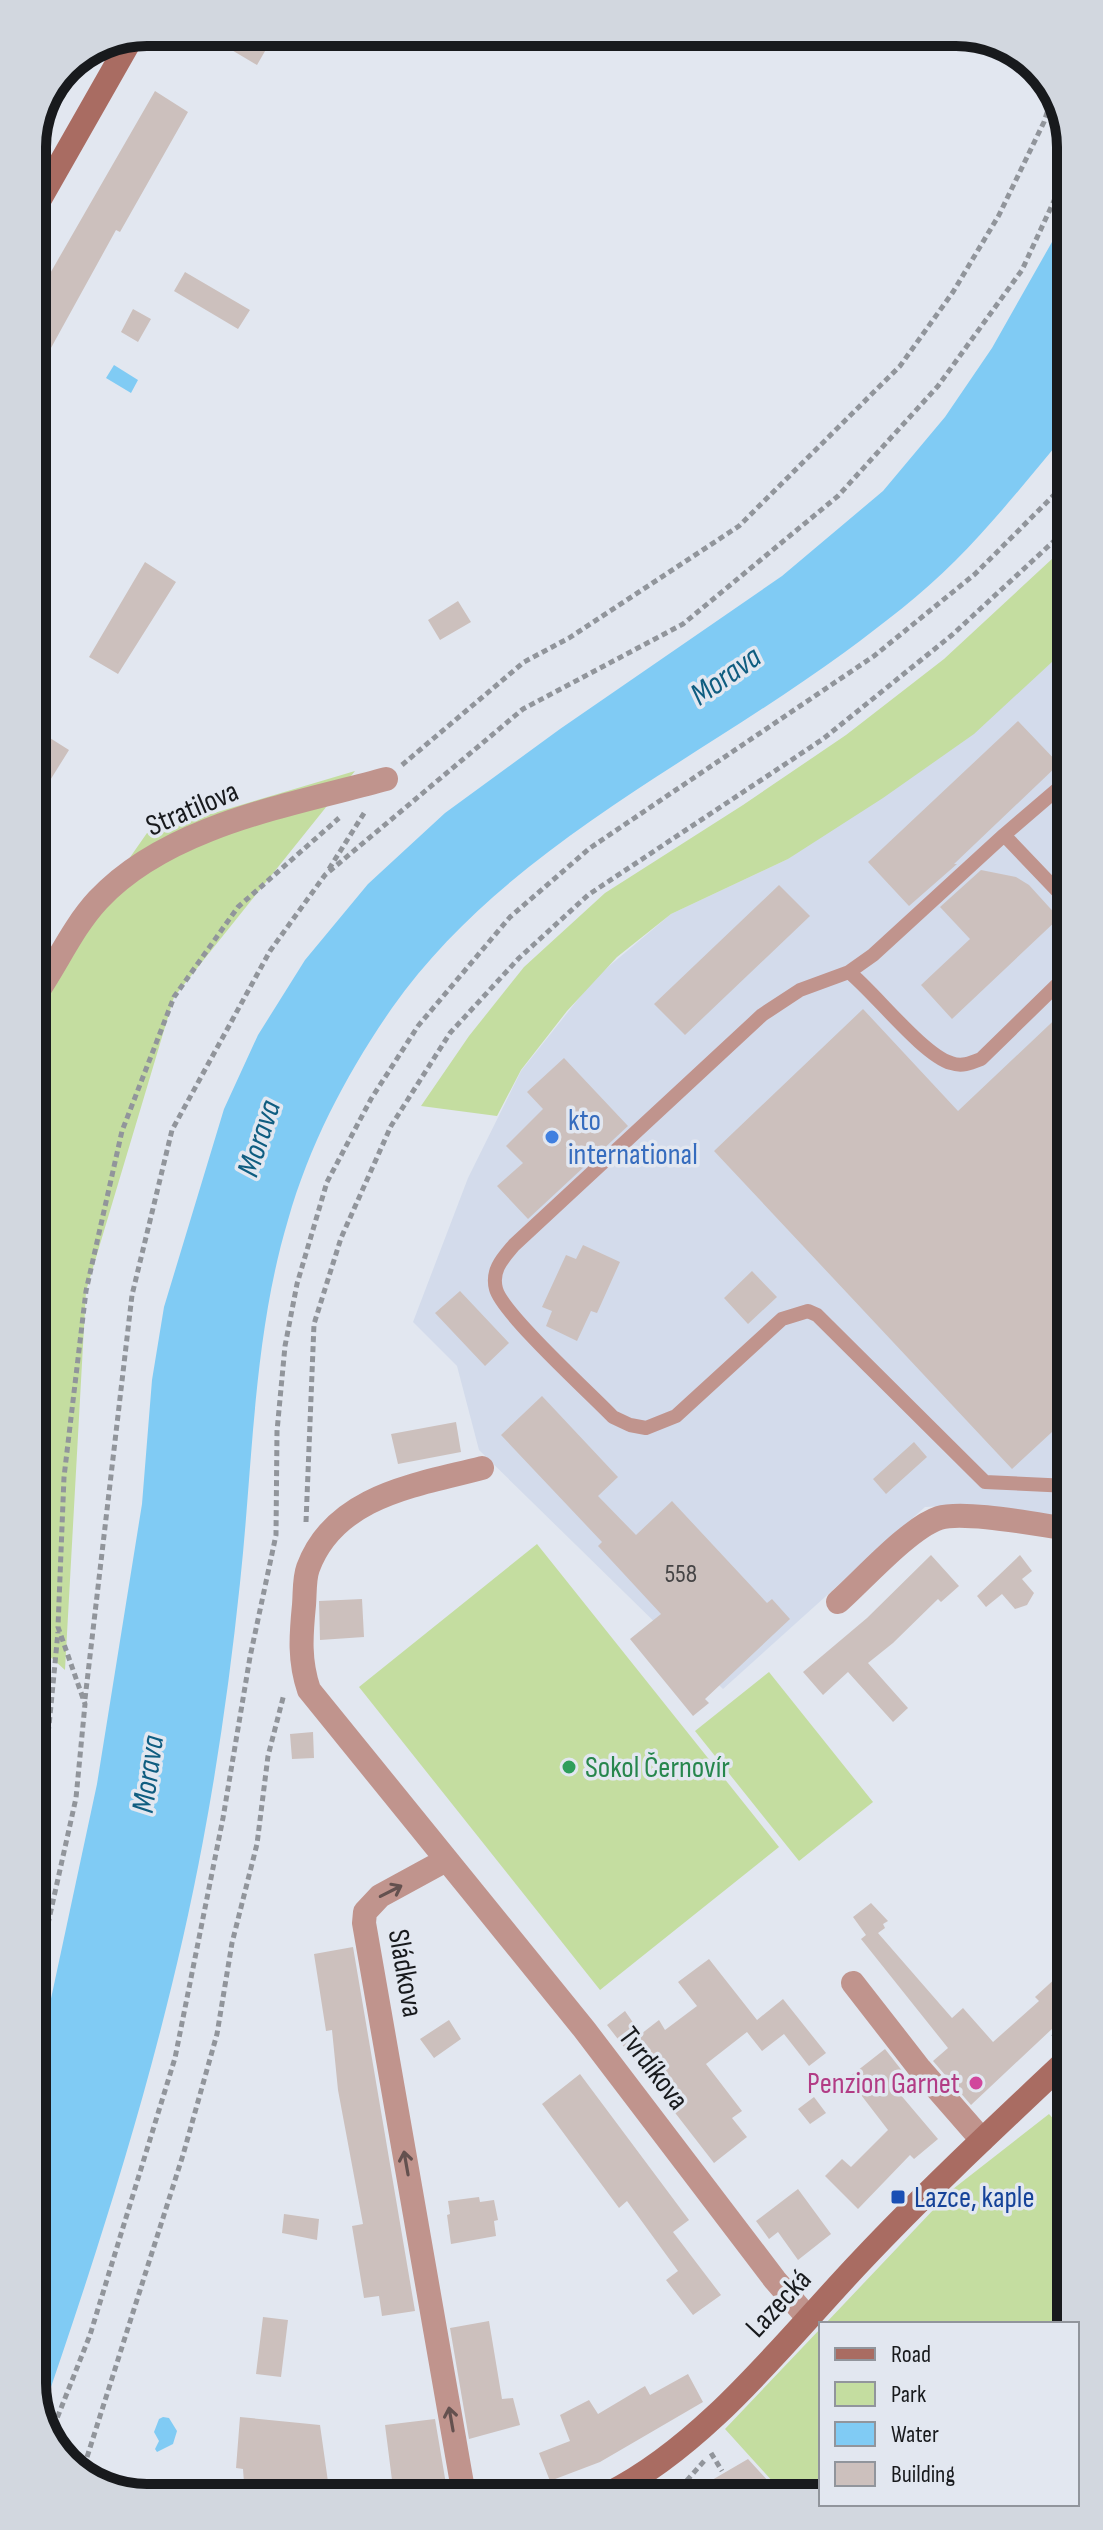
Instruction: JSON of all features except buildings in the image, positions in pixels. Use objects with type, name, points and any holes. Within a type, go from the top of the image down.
[{"type":"main road","points":[[46,188],[126,48]]},
{"type":"main road","name":"Lazecká","points":[[626,2484],[647,2472],[691,2438],[890,2230],[1057,2069]]},
{"type":"street","name":"Stratilova","points":[[46,979],[93,907],[107,892],[155,855],[202,833],[243,819],[386,779]]},
{"type":"street","points":[[446,1860],[309,1690],[302,1670],[300,1638],[307,1570],[318,1548],[342,1519],[360,1505],[387,1493],[482,1468]]},
{"type":"street","points":[[838,1602],[915,1532],[939,1518],[960,1515],[1057,1527]]},
{"type":"street","name":"Tvrdíkova","points":[[446,1860],[584,2029],[775,2280],[808,2318]]},
{"type":"street","name":"Sládkova","points":[[446,1860],[380,1896],[365,1912],[364,1923],[462,2484]]},
{"type":"street","points":[[853,1983],[920,2069],[982,2140]]},
{"type":"lane","points":[[1057,790],[908,925],[849,972],[800,990],[762,1015],[514,1245],[497,1266],[496,1288],[513,1316],[613,1417],[630,1425],[646,1428],[676,1416],[782,1319],[808,1311],[817,1315],[985,1482],[1057,1485]]},
{"type":"lane","points":[[1004,835],[1057,891]]},
{"type":"lane","points":[[849,972],[868,987],[907,1029],[939,1057],[953,1064],[968,1064],[981,1059],[1057,985]]},
{"type":"path","points":[[50,118],[71,81]]},
{"type":"path","points":[[46,1933],[76,1798],[132,1295],[172,1130],[270,951],[325,875],[386,779],[524,662],[569,638],[739,526],[900,366],[953,292],[999,215],[1049,107]]},
{"type":"path","points":[[325,875],[523,709],[683,624],[838,496],[938,386],[1022,270],[1057,194]]},
{"type":"path","points":[[55,2424],[90,2335],[175,2058],[276,1535],[277,1431],[285,1346],[297,1284],[327,1182],[371,1099],[418,1026],[510,917],[590,848],[874,656],[975,574],[1057,492]]},
{"type":"path","points":[[306,1526],[314,1324],[341,1238],[391,1126],[450,1033],[519,958],[588,895],[823,739],[952,635],[1057,538]]},
{"type":"path","points":[[46,1745],[58,1627],[64,1477],[86,1291],[122,1131],[174,997],[238,907],[340,816]]},
{"type":"path","points":[[58,1627],[85,1704]]},
{"type":"path","points":[[85,2462],[183,2155],[217,2034],[232,1943],[257,1844],[268,1756],[286,1685]]},
{"type":"path","points":[[711,2453],[722,2471]]},
{"type":"shaded area","points":[[1057,656],[1057,1517],[963,1505],[925,1507],[723,1689],[479,1450],[457,1366],[413,1322],[468,1178],[521,1071],[595,978],[671,914],[788,859]]},
{"type":"green space","points":[[1057,554],[1057,657],[974,734],[788,859],[671,914],[617,957],[567,1011],[521,1070],[497,1116],[421,1106],[469,1036],[524,967],[605,893],[846,735],[944,659]]},
{"type":"green space","points":[[355,771],[174,997],[86,1291],[65,1670],[46,1653],[46,978],[147,833]]},
{"type":"green space","name":"Sokol Černovír","points":[[537,1544],[779,1847],[600,1990],[359,1687]]},
{"type":"green space","points":[[769,1672],[873,1802],[799,1861],[695,1731]]},
{"type":"green space","points":[[1049,2114],[1057,2123],[1057,2322],[827,2322],[953,2189]]},
{"type":"green space","points":[[819,2330],[819,2484],[775,2484],[725,2429]]},
{"type":"water","name":"Morava","points":[[1057,233],[1057,444],[969,546],[902,608],[786,693],[603,812],[544,855],[489,901],[437,952],[392,1008],[345,1083],[319,1136],[288,1220],[268,1309],[256,1400],[229,1680],[209,1809],[188,1915],[132,2134],[47,2397],[46,2022],[97,1784],[142,1504],[152,1380],[164,1307],[224,1109],[258,1035],[305,960],[368,884],[445,813],[560,729],[782,576],[883,491],[945,417],[992,348]]},
{"type":"water","points":[[114,365],[138,380],[131,393],[106,378]]},
{"type":"water","points":[[169,2418],[177,2431],[173,2444],[157,2452],[155,2449],[159,2441],[154,2432],[159,2419]]},
{"type":"place","name":"kto international","points":[[552,1137]]},
{"type":"place","name":"Sokol Černovír","points":[[569,1767]]},
{"type":"place","name":"Penzion Garnet","points":[[976,2083]]},
{"type":"place","name":"Lazce, kaple","points":[[898,2197]]}]
